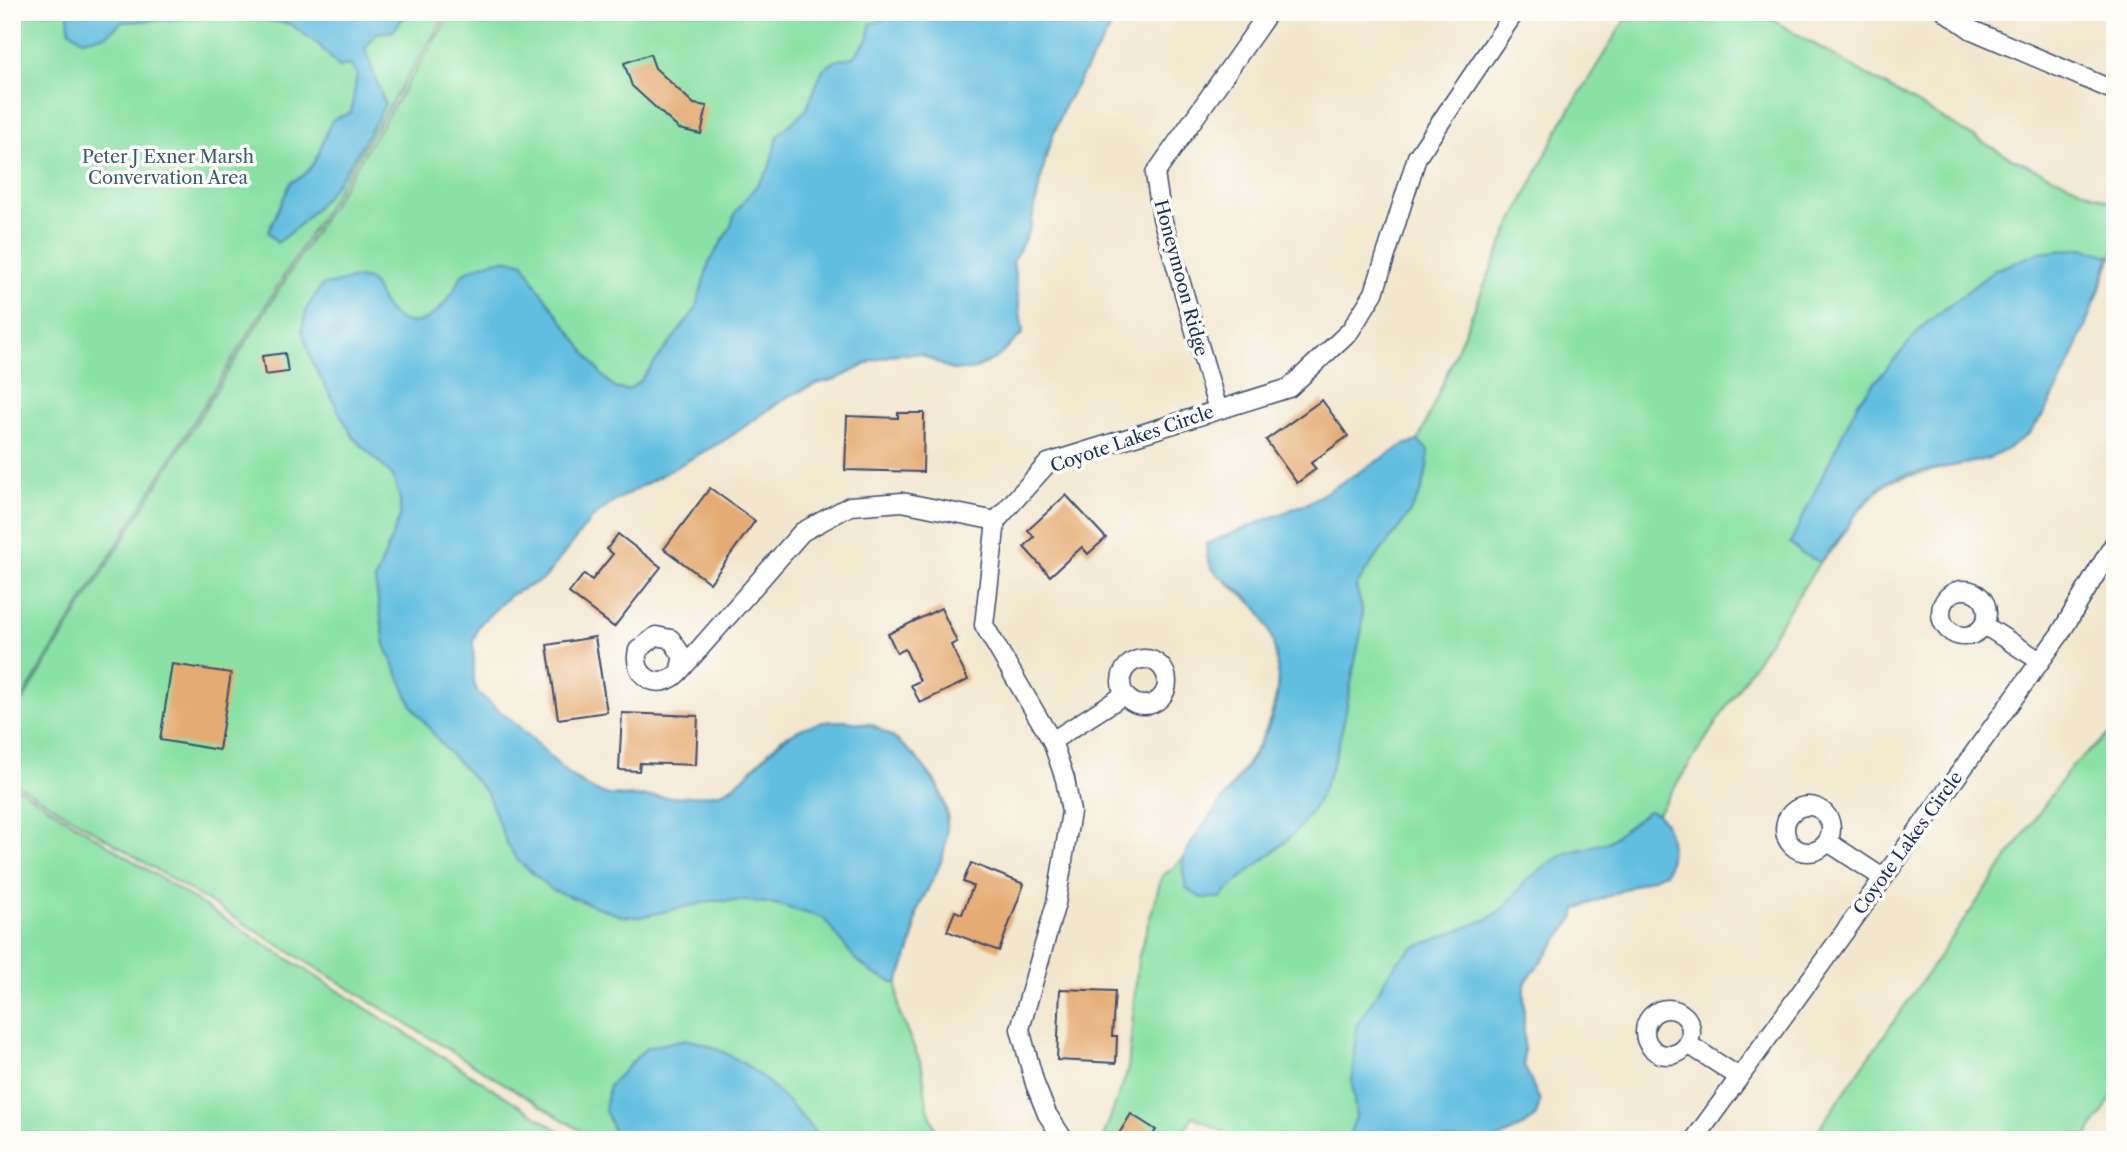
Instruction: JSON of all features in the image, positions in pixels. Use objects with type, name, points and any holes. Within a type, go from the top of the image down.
[{"type":"street","name":"Honeymoon Ridge","points":[[1218,410],[1162,218],[1155,174],[1269,12]]},
{"type":"street","name":"Coyote Lakes Circle","points":[[996,521],[1048,463],[1289,388],[1350,331],[1374,293],[1416,157],[1515,12]]},
{"type":"street","points":[[1946,12],[1972,30],[2115,90]]},
{"type":"street","points":[[679,672],[802,532],[850,506],[902,502],[996,521],[984,625],[1052,741],[1065,779],[1071,812],[1056,903],[1020,1029],[1035,1084],[1047,1114],[1064,1140]]},
{"type":"street","name":"Coyote Lakes Circle","points":[[1694,1140],[2040,661],[2115,542]]},
{"type":"street","points":[[1984,625],[2040,661]]},
{"type":"street","points":[[1052,741],[1124,695]]},
{"type":"street","points":[[1828,842],[1883,878]]},
{"type":"street","points":[[1688,1044],[1739,1077]]},
{"type":"green space","name":"Peter J Exner Marsh Convervation Area","points":[[12,12],[448,12],[12,714]]},
{"type":"green space","points":[[452,12],[1120,12],[1064,106],[1047,152],[1030,228],[1013,262],[1023,333],[998,357],[972,370],[952,370],[921,354],[896,354],[872,361],[837,379],[819,383],[787,397],[725,440],[615,501],[592,518],[544,579],[510,595],[479,625],[473,641],[474,683],[478,693],[565,771],[591,789],[607,795],[699,798],[720,794],[742,779],[782,738],[809,726],[839,722],[873,724],[916,757],[939,786],[948,815],[943,857],[918,909],[913,940],[897,984],[899,1012],[922,1066],[927,1105],[939,1140],[596,1140],[12,781],[12,718]]},
{"type":"green space","points":[[1630,12],[1759,12],[2009,157],[2115,204],[2115,248],[2097,297],[2051,401],[2030,433],[1993,456],[1889,481],[1857,512],[1835,547],[1820,562],[1658,813],[1670,842],[1670,858],[1665,873],[1576,909],[1574,918],[1524,984],[1524,1066],[1540,1101],[1536,1116],[1524,1126],[1495,1140],[1238,1140],[1193,1116],[1178,1140],[1102,1140],[1128,1070],[1138,959],[1162,876],[1183,857],[1253,754],[1265,732],[1278,684],[1277,658],[1271,630],[1265,617],[1215,570],[1206,544],[1308,503],[1404,445],[1418,441],[1505,237],[1562,122]]},
{"type":"green space","points":[[2115,729],[2115,1092],[2085,1140],[1811,1140],[2071,767]]},
{"type":"green space","points":[[12,784],[574,1140],[12,1140]]},
{"type":"water","points":[[68,12],[408,12],[393,31],[377,33],[365,49],[385,104],[375,123],[325,198],[294,230],[277,243],[268,232],[291,182],[301,177],[313,164],[333,119],[351,113],[357,74],[350,65],[339,67],[319,45],[290,24],[242,16],[122,22],[107,35],[82,40],[69,30]]},
{"type":"water","points":[[890,12],[1120,12],[1064,106],[1047,152],[1030,228],[1013,262],[1023,333],[998,357],[972,370],[952,370],[921,354],[896,354],[872,361],[837,379],[819,383],[787,397],[725,440],[615,501],[592,518],[544,579],[510,595],[479,625],[473,641],[474,683],[478,693],[574,778],[605,794],[669,797],[721,792],[740,781],[786,738],[796,731],[819,723],[855,722],[878,729],[898,741],[922,765],[939,791],[947,821],[943,855],[917,912],[913,939],[897,984],[874,974],[856,960],[823,918],[775,904],[748,901],[711,901],[640,917],[621,916],[552,890],[518,861],[507,844],[487,793],[443,746],[412,706],[385,645],[375,580],[400,516],[400,500],[393,476],[353,437],[312,362],[302,330],[307,308],[322,285],[351,279],[369,280],[386,308],[397,318],[409,322],[420,321],[441,308],[462,274],[492,261],[516,261],[524,263],[537,286],[602,375],[615,388],[628,390],[640,381],[695,310],[709,263],[731,226],[735,213],[769,169],[778,135],[806,110],[823,69],[837,60],[853,57],[869,38],[870,24],[884,20]]},
{"type":"water","points":[[2083,248],[2110,256],[2066,371],[2032,430],[1992,457],[1889,481],[1860,508],[1820,562],[1801,553],[1790,543],[1858,402],[1924,325],[1995,270],[2038,253]]},
{"type":"water","points":[[1418,441],[1428,450],[1427,471],[1421,490],[1413,507],[1356,587],[1362,608],[1362,630],[1342,733],[1326,782],[1315,805],[1291,837],[1221,898],[1201,898],[1186,888],[1182,868],[1185,856],[1207,820],[1243,772],[1264,736],[1277,698],[1278,678],[1274,644],[1261,613],[1246,596],[1213,570],[1206,544],[1308,503],[1404,445]]},
{"type":"water","points":[[1648,811],[1663,820],[1670,837],[1670,856],[1665,873],[1576,909],[1574,918],[1524,984],[1524,1066],[1540,1101],[1536,1116],[1524,1126],[1495,1140],[1347,1140],[1356,1117],[1352,1084],[1356,1026],[1396,963],[1412,948],[1488,919],[1506,906],[1527,880],[1551,862],[1567,853],[1608,842]]},
{"type":"water","points":[[686,1039],[707,1045],[745,1065],[778,1092],[821,1140],[621,1140],[615,1135],[605,1110],[609,1086],[646,1048]]},
{"type":"building","points":[[650,54],[655,68],[694,104],[707,106],[701,134],[679,129],[632,86],[624,63]]},
{"type":"building","points":[[285,353],[288,372],[265,375],[262,356]]},
{"type":"building","points":[[1322,400],[1348,436],[1311,463],[1316,469],[1297,483],[1266,440]]},
{"type":"building","points":[[898,413],[924,413],[923,472],[845,470],[847,416],[898,418]]},
{"type":"building","points":[[710,488],[755,521],[710,583],[664,549]]},
{"type":"building","points":[[1066,495],[1106,538],[1088,554],[1082,547],[1050,576],[1024,547],[1034,537],[1028,530]]},
{"type":"building","points":[[618,534],[661,567],[614,627],[569,593],[584,574],[592,580],[613,554],[607,549]]},
{"type":"building","points":[[941,608],[957,642],[951,645],[968,680],[920,703],[911,685],[920,681],[905,649],[897,653],[888,634]]},
{"type":"building","points":[[595,637],[607,712],[558,719],[547,645]]},
{"type":"building","points":[[172,664],[231,673],[219,750],[160,740]]},
{"type":"building","points":[[622,713],[698,716],[696,765],[640,763],[639,771],[619,770]]},
{"type":"building","points":[[971,863],[1024,884],[999,951],[947,931],[955,911],[962,914],[973,886],[963,882]]},
{"type":"building","points":[[1060,989],[1115,991],[1112,1036],[1117,1036],[1116,1063],[1057,1060]]},
{"type":"building","points":[[1131,1114],[1156,1130],[1149,1140],[1115,1140]]}]
